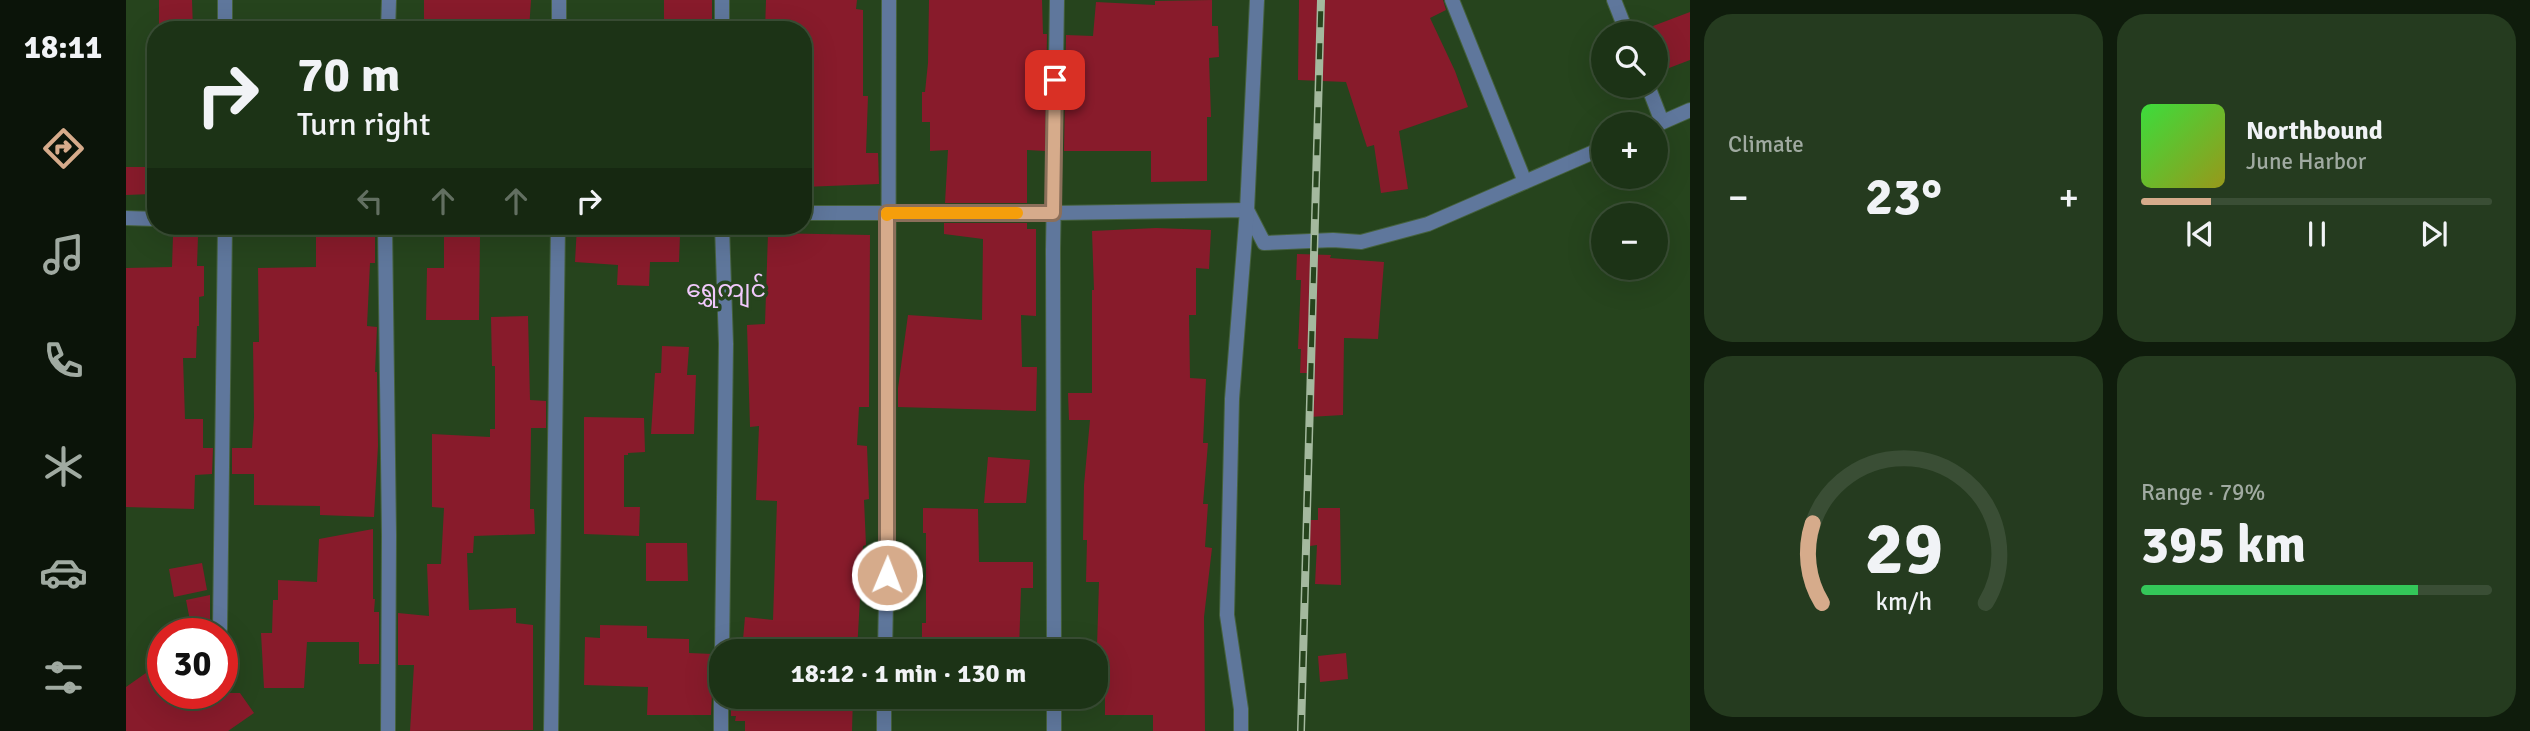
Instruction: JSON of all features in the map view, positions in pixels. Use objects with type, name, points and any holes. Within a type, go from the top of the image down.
[{"type":"street","points":[[225,21],[226,0]]},
{"type":"street","points":[[388,21],[389,0]]},
{"type":"street","points":[[559,0],[559,21]]},
{"type":"street","points":[[722,0],[722,21]]},
{"type":"street","points":[[885,639],[889,0]]},
{"type":"street","points":[[1054,639],[1053,213],[1057,0]]},
{"type":"street","points":[[1241,731],[1241,709],[1227,615],[1233,398],[1247,210],[1257,0]]},
{"type":"street","points":[[1452,0],[1525,182]]},
{"type":"street","points":[[1614,0],[1622,21]]},
{"type":"street","points":[[1668,120],[1690,110]]},
{"type":"street","points":[[1247,210],[1264,243],[1361,242],[1429,224],[1591,153]]},
{"type":"street","points":[[812,214],[1247,210]]},
{"type":"street","points":[[126,218],[147,219]]},
{"type":"street","points":[[220,618],[225,235]]},
{"type":"street","points":[[385,235],[389,535],[388,731]]},
{"type":"street","points":[[551,731],[558,235]]},
{"type":"street","points":[[722,235],[726,344],[722,639]]},
{"type":"street","points":[[721,709],[721,731]]},
{"type":"street","points":[[884,709],[884,731]]},
{"type":"street","points":[[1054,709],[1054,731]]},
{"type":"building","points":[[159,0],[192,0],[193,21],[159,21]]},
{"type":"building","points":[[424,0],[531,0],[530,21],[424,21]]},
{"type":"building","points":[[664,0],[712,0],[712,21],[664,21]]},
{"type":"building","points":[[766,0],[857,0],[856,9],[863,10],[863,96],[868,96],[866,153],[878,153],[879,184],[812,187],[812,21],[765,21]]},
{"type":"building","points":[[929,0],[1042,0],[1043,34],[1047,34],[1045,151],[1027,150],[1027,203],[945,203],[948,150],[930,151],[930,122],[922,122],[922,92],[925,92],[928,63]]},
{"type":"building","points":[[1212,0],[1212,26],[1218,26],[1219,57],[1209,58],[1211,117],[1207,117],[1207,181],[1151,182],[1151,151],[1064,151],[1066,35],[1093,36],[1096,2],[1155,5],[1155,1]]},
{"type":"building","points":[[1299,0],[1443,0],[1446,10],[1430,18],[1455,71],[1468,107],[1399,131],[1408,189],[1381,193],[1374,145],[1367,147],[1346,82],[1298,80]]},
{"type":"building","points":[[1690,12],[1690,60],[1669,68],[1668,21]]},
{"type":"building","points":[[126,167],[147,167],[147,194],[126,195]]},
{"type":"building","points":[[944,223],[1027,223],[1027,229],[1036,229],[1036,316],[1021,315],[1022,367],[1037,367],[1036,411],[898,407],[908,315],[982,320],[983,239],[944,234]]},
{"type":"building","points":[[1156,228],[1211,230],[1209,269],[1196,268],[1196,315],[1189,315],[1190,378],[1206,379],[1203,443],[1208,443],[1203,504],[1208,504],[1205,547],[1212,548],[1204,617],[1205,731],[1153,731],[1153,715],[1105,715],[1105,709],[1108,709],[1108,639],[1097,639],[1099,582],[1086,582],[1087,540],[1083,540],[1084,485],[1090,420],[1069,420],[1068,393],[1092,393],[1092,231]]},
{"type":"building","points":[[316,235],[375,235],[375,263],[370,263],[367,326],[377,327],[375,372],[378,446],[374,517],[320,515],[320,506],[254,505],[254,474],[232,474],[232,448],[252,448],[253,342],[259,342],[258,268],[316,267]]},
{"type":"building","points":[[576,235],[680,235],[679,262],[650,262],[649,286],[617,285],[618,265],[575,262]]},
{"type":"building","points":[[768,235],[870,235],[869,407],[859,407],[857,445],[867,446],[869,499],[864,500],[866,545],[863,546],[858,639],[743,639],[745,617],[773,620],[777,501],[756,500],[759,426],[750,427],[747,325],[765,324]]},
{"type":"building","points":[[173,236],[198,236],[197,266],[204,266],[204,296],[199,297],[196,358],[183,358],[185,419],[203,419],[203,448],[213,448],[212,474],[195,475],[194,509],[126,507],[126,268],[172,267]]},
{"type":"building","points":[[444,236],[480,236],[479,320],[426,320],[427,268],[444,268]]},
{"type":"building","points":[[1297,254],[1331,255],[1330,258],[1384,262],[1378,339],[1344,338],[1343,415],[1309,417],[1307,373],[1300,373],[1301,349],[1298,349],[1301,280],[1296,280]]},
{"type":"building","points":[[528,316],[530,400],[546,401],[546,428],[531,428],[530,509],[534,509],[535,534],[474,536],[473,553],[467,553],[469,610],[516,608],[516,623],[533,625],[533,730],[410,731],[414,665],[398,665],[398,613],[429,616],[427,564],[441,564],[444,508],[432,507],[432,434],[490,437],[490,429],[495,429],[495,366],[492,366],[491,317]]},
{"type":"building","points":[[662,346],[689,347],[687,375],[696,375],[694,434],[651,434],[655,373],[661,373]]},
{"type":"building","points":[[584,417],[644,418],[645,452],[624,455],[624,507],[640,507],[639,536],[584,534]]},
{"type":"building","points":[[988,457],[1030,460],[1026,503],[984,503]]},
{"type":"building","points":[[923,508],[978,509],[979,562],[1033,562],[1033,588],[1021,588],[1019,639],[922,639],[922,623],[926,623],[926,533],[923,533]]},
{"type":"building","points":[[1318,508],[1340,508],[1341,585],[1315,584],[1317,545],[1310,546],[1310,520],[1318,520]]},
{"type":"building","points":[[373,529],[373,599],[374,612],[379,612],[379,664],[359,664],[359,642],[307,642],[304,688],[264,688],[261,633],[272,633],[273,600],[278,600],[278,580],[317,582],[319,539]]},
{"type":"building","points":[[646,543],[687,543],[688,581],[646,581]]},
{"type":"building","points":[[202,563],[207,590],[174,597],[169,569]]},
{"type":"building","points":[[210,595],[210,618],[189,618],[186,600]]},
{"type":"building","points":[[600,625],[647,626],[647,638],[689,639],[689,653],[709,654],[711,715],[647,715],[648,687],[584,685],[585,637],[600,638]]},
{"type":"building","points":[[1346,653],[1348,679],[1320,682],[1318,656]]},
{"type":"building","points":[[147,672],[147,709],[238,709],[240,693],[254,713],[228,731],[126,731],[126,687]]},
{"type":"building","points":[[731,709],[853,709],[852,731],[745,731],[745,721],[735,721],[736,716],[731,716]]},
{"type":"railway","points":[[1301,731],[1321,0]]},
{"type":"slow traffic","points":[[887,215],[1017,213]]},
{"type":"district","name":"ရွှေကျင်","points":[[726,289]]},
{"type":"route","points":[[887,575],[887,213],[1053,213],[1055,80]]}]
